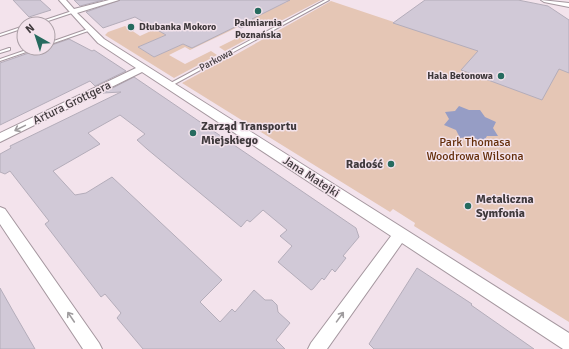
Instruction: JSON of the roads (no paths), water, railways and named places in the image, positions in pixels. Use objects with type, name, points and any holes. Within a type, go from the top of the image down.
[{"type":"street","name":"Jana Matejki","points":[[62,0],[100,41],[569,343]]},
{"type":"street","points":[[73,12],[116,0]]},
{"type":"street","points":[[544,0],[569,5]]},
{"type":"street","name":"Artura Grottgera","points":[[0,138],[144,68]]},
{"type":"street","points":[[0,213],[94,349]]},
{"type":"street","points":[[317,349],[400,234]]},
{"type":"lane","name":"Parkowa","points":[[169,85],[327,0]]},
{"type":"lane","points":[[56,17],[73,12]]},
{"type":"lane","points":[[0,35],[16,30]]},
{"type":"lane","points":[[56,41],[89,30]]},
{"type":"lane","points":[[0,52],[9,49]]},
{"type":"lane","points":[[0,60],[16,55]]},
{"type":"water","points":[[459,106],[469,110],[480,110],[485,117],[496,122],[493,128],[498,136],[487,136],[483,142],[471,137],[460,138],[456,130],[444,125],[449,119],[445,112],[455,111]]},
{"type":"place","name":"Palmiarnia Poznańska","points":[[258,11]]},
{"type":"place","name":"Dłubanka Mokoro","points":[[131,27]]},
{"type":"place","name":"Hala Betonowa","points":[[501,76]]},
{"type":"place","name":"Zarząd Transportu Miejskiego","points":[[193,133]]},
{"type":"place","name":"Radość","points":[[391,164]]},
{"type":"place","name":"Metaliczna Symfonia","points":[[468,206]]},
{"type":"park label","name":"Park Thomasa Woodrowa Wilsona","points":[[475,149]]}]
